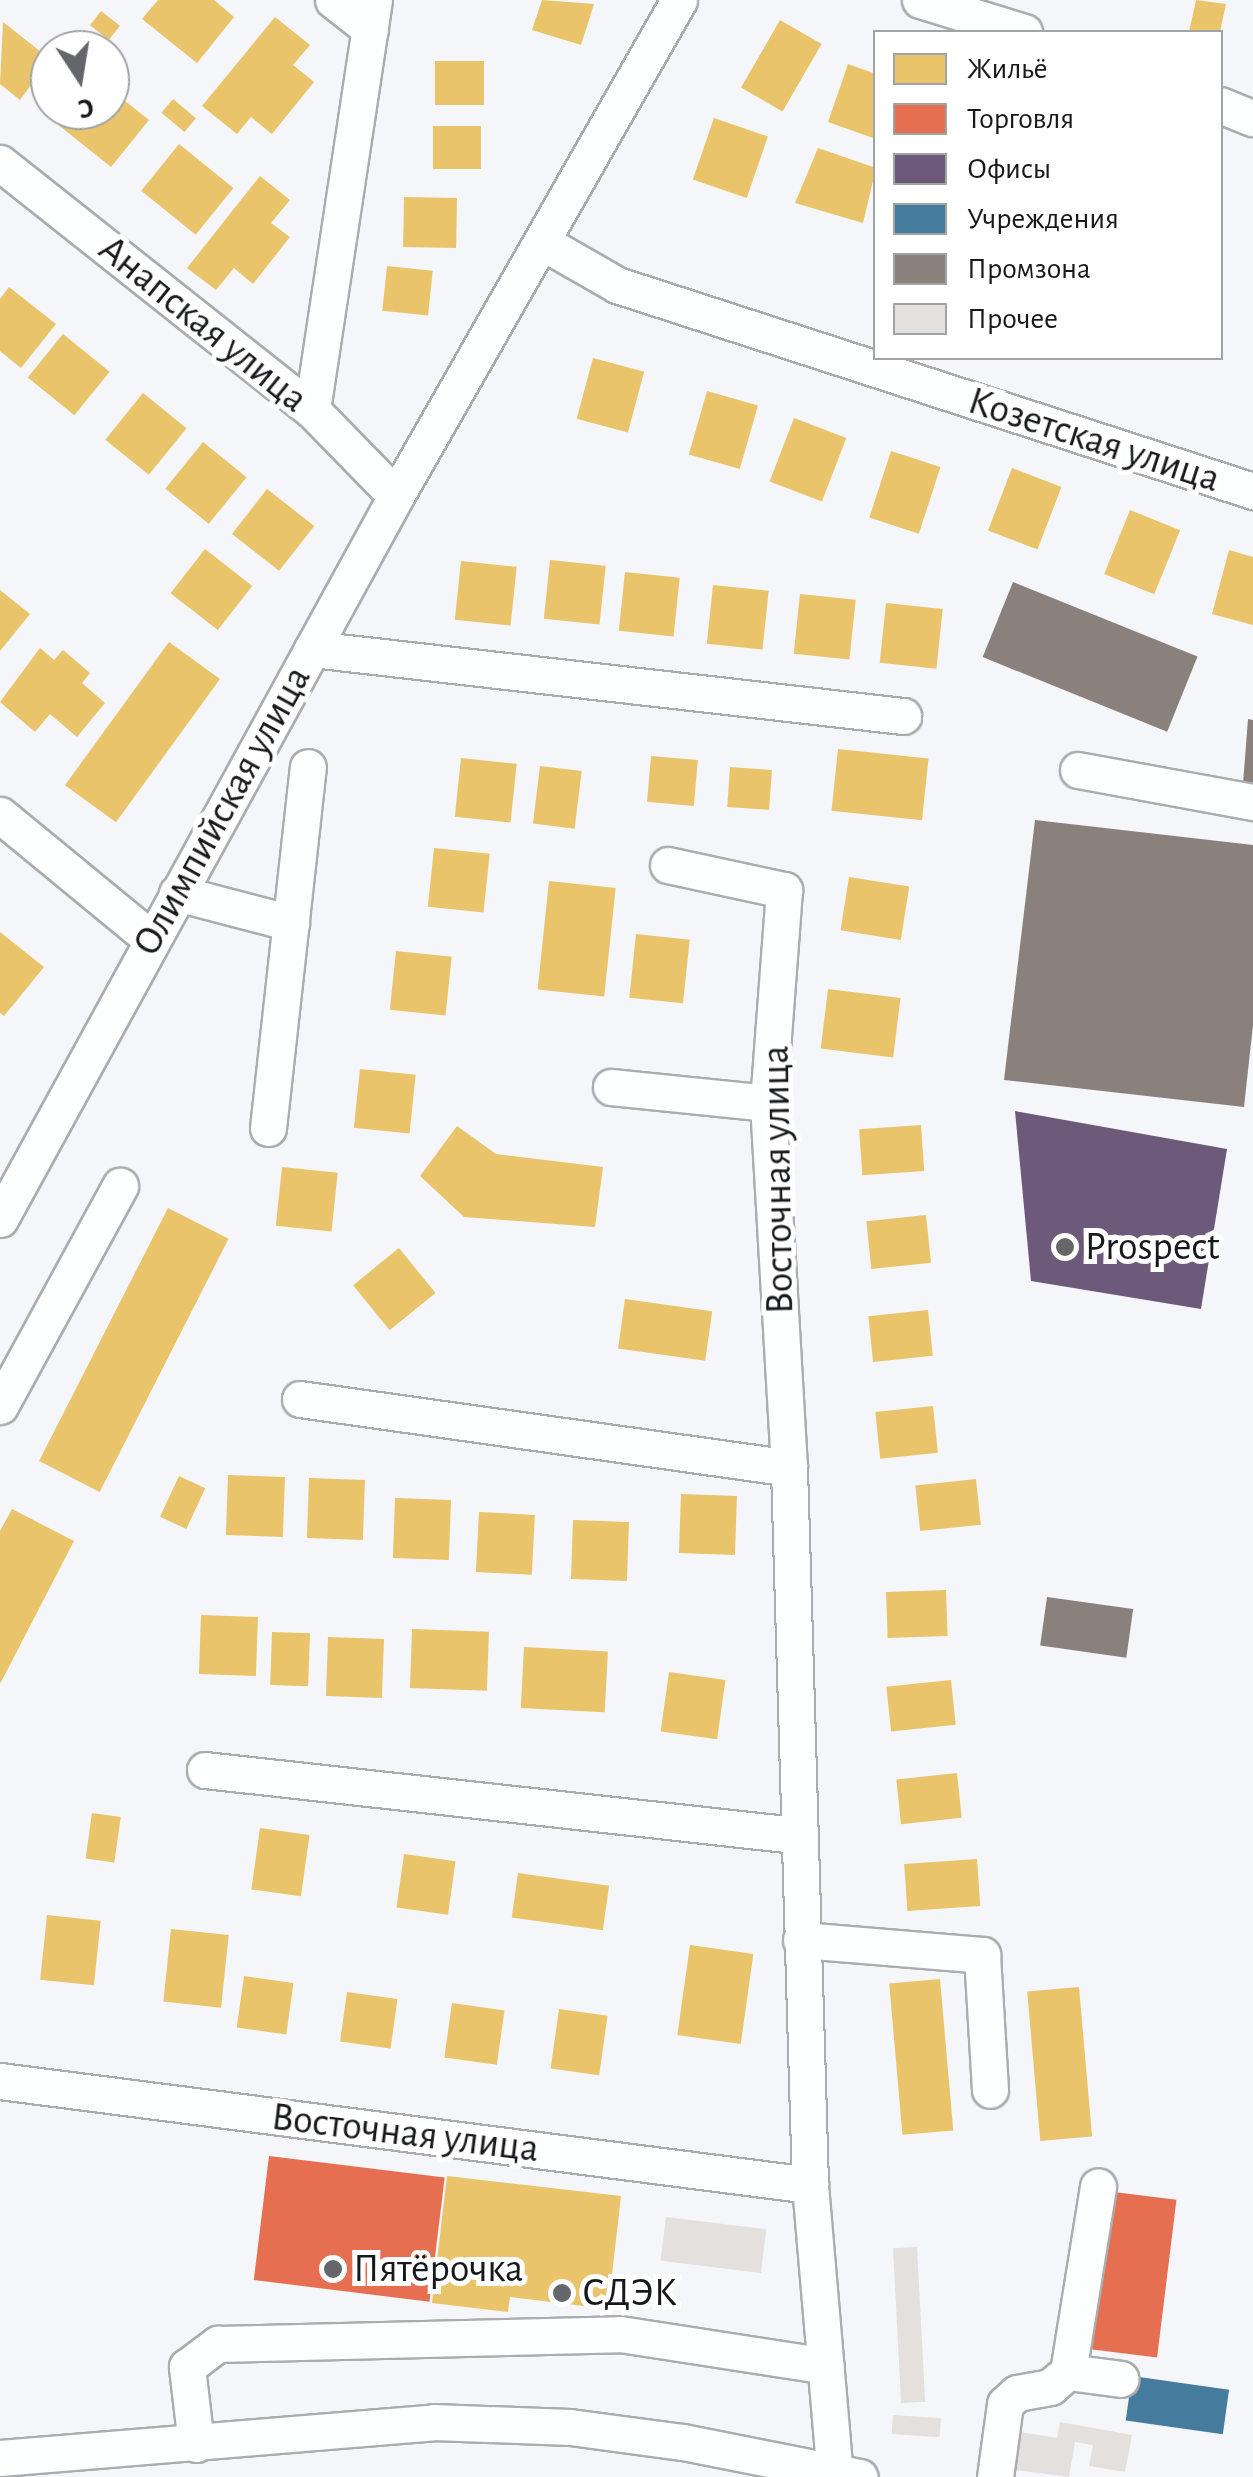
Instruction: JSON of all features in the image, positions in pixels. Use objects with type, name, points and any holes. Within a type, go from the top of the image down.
[{"type":"street","points":[[312,410],[372,15],[334,0]]},
{"type":"street","name":"Олимпийская улица","points":[[0,1218],[396,496],[678,0]]},
{"type":"street","points":[[920,0],[1018,30]]},
{"type":"street","points":[[1223,106],[1253,118]]},
{"type":"street","name":"Анапская улица","points":[[0,164],[312,410],[396,496]]},
{"type":"street","name":"Козетская улица","points":[[542,242],[618,285],[1253,491]]},
{"type":"street","points":[[312,649],[903,716]]},
{"type":"street","points":[[268,1128],[308,768]]},
{"type":"street","points":[[1078,770],[1253,802]]},
{"type":"street","points":[[0,815],[151,939]]},
{"type":"street","name":"Восточная улица","points":[[668,865],[784,890],[768,1104],[789,1468],[795,1835],[810,2186],[826,2366],[843,2476]]},
{"type":"street","points":[[177,893],[291,923]]},
{"type":"street","points":[[611,1087],[768,1104]]},
{"type":"street","points":[[0,1406],[120,1186]]},
{"type":"street","points":[[300,1399],[789,1468]]},
{"type":"street","points":[[206,1770],[795,1835]]},
{"type":"street","points":[[800,1940],[982,1955],[990,2090]]},
{"type":"street","name":"Восточная улица","points":[[0,2081],[810,2186]]},
{"type":"street","points":[[995,2477],[1005,2404],[1018,2392],[1050,2387],[1068,2372],[1098,2186]]},
{"type":"street","points":[[196,2444],[188,2367],[218,2344],[620,2334],[826,2366]]},
{"type":"street","points":[[1068,2372],[1121,2380]]},
{"type":"street","points":[[0,2458],[147,2463],[196,2444],[434,2422],[570,2427],[843,2476]]},
{"type":"building: Жильё","points":[[158,0],[214,0],[234,17],[197,63],[142,19]]},
{"type":"building: Жильё","points":[[542,0],[594,4],[581,45],[532,30]]},
{"type":"building: Жильё","points":[[1196,0],[1226,4],[1220,30],[1189,30]]},
{"type":"building: Жильё","points":[[101,11],[120,26],[117,30],[96,30],[90,25]]},
{"type":"building: Жильё","points":[[275,17],[310,45],[293,65],[314,82],[272,134],[251,117],[237,134],[202,106]]},
{"type":"building: Жильё","points":[[780,20],[822,44],[783,112],[741,88]]},
{"type":"building: Жильё","points":[[3,22],[30,43],[30,86],[20,100],[0,84]]},
{"type":"building: Жильё","points":[[435,61],[484,61],[484,105],[435,105]]},
{"type":"building: Жильё","points":[[848,64],[873,73],[873,138],[828,122]]},
{"type":"building: Жильё","points":[[173,99],[196,118],[184,132],[161,113]]},
{"type":"building: Жильё","points":[[130,105],[149,120],[111,167],[65,130],[130,130]]},
{"type":"building: Жильё","points":[[714,118],[768,137],[747,198],[693,179]]},
{"type":"building: Жильё","points":[[433,126],[481,126],[481,169],[433,169]]},
{"type":"building: Жильё","points":[[179,144],[233,188],[196,235],[141,191]]},
{"type":"building: Жильё","points":[[818,148],[873,167],[863,223],[795,203]]},
{"type":"building: Жильё","points":[[260,176],[290,200],[271,223],[290,237],[253,284],[234,268],[216,290],[187,268]]},
{"type":"building: Жильё","points":[[404,197],[457,198],[456,248],[403,247]]},
{"type":"building: Жильё","points":[[387,266],[433,271],[428,316],[382,311]]},
{"type":"building: Жильё","points":[[9,287],[56,324],[21,368],[0,351],[0,299]]},
{"type":"building: Жильё","points":[[63,334],[110,372],[74,415],[28,378]]},
{"type":"building: Жильё","points":[[593,358],[644,372],[628,433],[577,419]]},
{"type":"building: Жильё","points":[[707,391],[758,406],[740,469],[689,454]]},
{"type":"building: Жильё","points":[[143,393],[187,428],[149,475],[105,440]]},
{"type":"building: Жильё","points":[[794,418],[846,438],[822,502],[770,481]]},
{"type":"building: Жильё","points":[[203,442],[247,477],[209,524],[165,489]]},
{"type":"building: Жильё","points":[[891,451],[940,467],[919,534],[869,518]]},
{"type":"building: Жильё","points":[[1012,468],[1061,487],[1037,550],[988,531]]},
{"type":"building: Жильё","points":[[267,489],[314,526],[279,571],[232,534]]},
{"type":"building: Жильё","points":[[1130,510],[1180,530],[1154,594],[1104,574]]},
{"type":"building: Жильё","points":[[205,549],[252,586],[218,630],[171,593]]},
{"type":"building: Жильё","points":[[1229,550],[1253,557],[1253,625],[1212,614]]},
{"type":"building: Жильё","points":[[550,560],[606,566],[600,625],[544,619]]},
{"type":"building: Жильё","points":[[461,561],[517,567],[511,626],[455,620]]},
{"type":"building: Жильё","points":[[625,572],[680,578],[674,636],[619,631]]},
{"type":"building: Жильё","points":[[713,585],[769,591],[763,650],[707,644]]},
{"type":"building: Жильё","points":[[0,590],[30,614],[0,651]]},
{"type":"building: Жильё","points":[[800,594],[856,600],[849,660],[794,654]]},
{"type":"building: Жильё","points":[[886,603],[943,609],[936,669],[880,663]]},
{"type":"building: Жильё","points":[[169,642],[220,679],[116,822],[65,785]]},
{"type":"building: Жильё","points":[[40,648],[54,660],[63,650],[90,673],[82,683],[105,703],[77,737],[50,714],[35,732],[0,702]]},
{"type":"building: Жильё","points":[[838,749],[929,759],[922,820],[832,811]]},
{"type":"building: Жильё","points":[[651,756],[698,760],[694,806],[647,802]]},
{"type":"building: Жильё","points":[[461,758],[517,764],[511,823],[455,817]]},
{"type":"building: Жильё","points":[[540,766],[582,771],[575,829],[533,824]]},
{"type":"building: Жильё","points":[[730,767],[772,770],[769,810],[727,807]]},
{"type":"building: Жильё","points":[[434,848],[490,854],[484,913],[428,907]]},
{"type":"building: Жильё","points":[[849,877],[909,887],[901,940],[841,930]]},
{"type":"building: Жильё","points":[[549,881],[616,888],[604,996],[538,989]]},
{"type":"building: Жильё","points":[[0,932],[44,967],[4,1016],[0,1013]]},
{"type":"building: Жильё","points":[[636,934],[690,940],[683,1003],[629,998]]},
{"type":"building: Жильё","points":[[396,951],[452,957],[446,1016],[390,1010]]},
{"type":"building: Жильё","points":[[828,989],[900,998],[893,1057],[821,1049]]},
{"type":"building: Жильё","points":[[360,1069],[416,1075],[410,1134],[354,1128]]},
{"type":"building: Жильё","points":[[921,1125],[924,1171],[862,1175],[859,1129]]},
{"type":"building: Жильё","points":[[457,1126],[496,1154],[603,1167],[595,1227],[464,1217],[420,1176]]},
{"type":"building: Жильё","points":[[282,1167],[338,1173],[332,1232],[276,1226]]},
{"type":"building: Жильё","points":[[168,1208],[229,1239],[100,1492],[39,1461]]},
{"type":"building: Жильё","points":[[926,1215],[931,1263],[871,1269],[866,1221]]},
{"type":"building: Жильё","points":[[399,1248],[436,1293],[390,1330],[353,1285]]},
{"type":"building: Жильё","points":[[625,1299],[712,1311],[705,1361],[618,1349]]},
{"type":"building: Жильё","points":[[928,1310],[933,1356],[873,1362],[868,1316]]},
{"type":"building: Жильё","points":[[933,1406],[938,1453],[880,1459],[875,1412]]},
{"type":"building: Жильё","points":[[228,1475],[285,1477],[283,1537],[226,1535]]},
{"type":"building: Жильё","points":[[179,1476],[205,1488],[186,1529],[160,1517]]},
{"type":"building: Жильё","points":[[309,1478],[365,1480],[363,1540],[307,1538]]},
{"type":"building: Жильё","points":[[976,1479],[981,1525],[920,1531],[915,1485]]},
{"type":"building: Жильё","points":[[681,1494],[737,1496],[735,1555],[679,1553]]},
{"type":"building: Жильё","points":[[395,1498],[451,1500],[449,1560],[393,1558]]},
{"type":"building: Жильё","points":[[12,1509],[74,1541],[0,1684],[0,1531]]},
{"type":"building: Жильё","points":[[479,1512],[535,1515],[532,1575],[476,1572]]},
{"type":"building: Жильё","points":[[573,1520],[629,1522],[627,1581],[571,1579]]},
{"type":"building: Жильё","points":[[946,1590],[948,1636],[888,1638],[886,1592]]},
{"type":"building: Жильё","points":[[201,1615],[258,1617],[256,1676],[199,1674]]},
{"type":"building: Жильё","points":[[412,1629],[489,1632],[487,1691],[410,1688]]},
{"type":"building: Жильё","points":[[272,1632],[310,1633],[308,1686],[270,1685]]},
{"type":"building: Жильё","points":[[328,1637],[384,1639],[382,1698],[326,1696]]},
{"type":"building: Жильё","points":[[524,1647],[608,1651],[605,1712],[521,1708]]},
{"type":"building: Жильё","points":[[669,1672],[725,1680],[717,1739],[661,1731]]},
{"type":"building: Жильё","points":[[951,1680],[956,1725],[891,1732],[886,1687]]},
{"type":"building: Жильё","points":[[957,1773],[962,1818],[901,1824],[896,1779]]},
{"type":"building: Жильё","points":[[92,1813],[121,1817],[114,1863],[86,1859]]},
{"type":"building: Жильё","points":[[260,1828],[310,1835],[301,1896],[251,1889]]},
{"type":"building: Жильё","points":[[404,1854],[455,1861],[448,1915],[396,1907]]},
{"type":"building: Жильё","points":[[977,1859],[980,1906],[907,1911],[904,1864]]},
{"type":"building: Жильё","points":[[518,1873],[609,1886],[603,1930],[512,1918]]},
{"type":"building: Жильё","points":[[47,1915],[101,1921],[94,1985],[40,1980]]},
{"type":"building: Жильё","points":[[171,1929],[229,1935],[221,2008],[163,2002]]},
{"type":"building: Жильё","points":[[690,1945],[753,1954],[741,2044],[677,2035]]},
{"type":"building: Жильё","points":[[244,1976],[294,1983],[286,2034],[237,2027]]},
{"type":"building: Жильё","points":[[940,1979],[953,2130],[902,2135],[889,1983]]},
{"type":"building: Жильё","points":[[1079,1987],[1092,2136],[1040,2141],[1027,1992]]},
{"type":"building: Жильё","points":[[347,1992],[398,1999],[391,2049],[340,2042]]},
{"type":"building: Жильё","points":[[452,2003],[504,2010],[497,2065],[444,2057]]},
{"type":"building: Жильё","points":[[559,2009],[608,2016],[599,2075],[551,2068]]},
{"type":"building: Жильё","points":[[447,2176],[621,2196],[608,2309],[510,2297],[508,2312],[432,2303]]},
{"type":"building: Торговля","points":[[269,2156],[445,2178],[429,2302],[254,2280]]},
{"type":"building: Торговля","points":[[1106,2191],[1176,2200],[1157,2357],[1087,2349]]},
{"type":"building: Офисы","points":[[1015,1111],[1227,1149],[1201,1309],[1031,1281]]},
{"type":"building: Учреждения","points":[[1132,2376],[1229,2390],[1223,2434],[1126,2421]]},
{"type":"building: Промзона","points":[[1013,582],[1198,657],[1167,732],[983,657]]},
{"type":"building: Промзона","points":[[1248,719],[1253,720],[1253,784],[1243,784]]},
{"type":"building: Промзона","points":[[1035,820],[1253,845],[1253,1025],[1244,1107],[1004,1080]]},
{"type":"building: Промзона","points":[[1047,1597],[1133,1609],[1126,1658],[1040,1646]]},
{"type":"building: Прочее","points":[[666,2217],[766,2229],[761,2273],[661,2261]]},
{"type":"building: Прочее","points":[[917,2247],[925,2402],[901,2403],[893,2248]]},
{"type":"building: Прочее","points":[[893,2415],[941,2418],[940,2437],[892,2434]]},
{"type":"building: Прочее","points":[[1060,2422],[1132,2435],[1125,2472],[1089,2466],[1093,2445],[1075,2442],[1069,2477],[1008,2469],[1015,2431],[1057,2438]]},
{"type":"place","name":"Prospect","points":[[1065,1247]]},
{"type":"place","name":"Пятёрочка","points":[[333,2269]]},
{"type":"place","name":"СДЭК","points":[[562,2293]]}]
